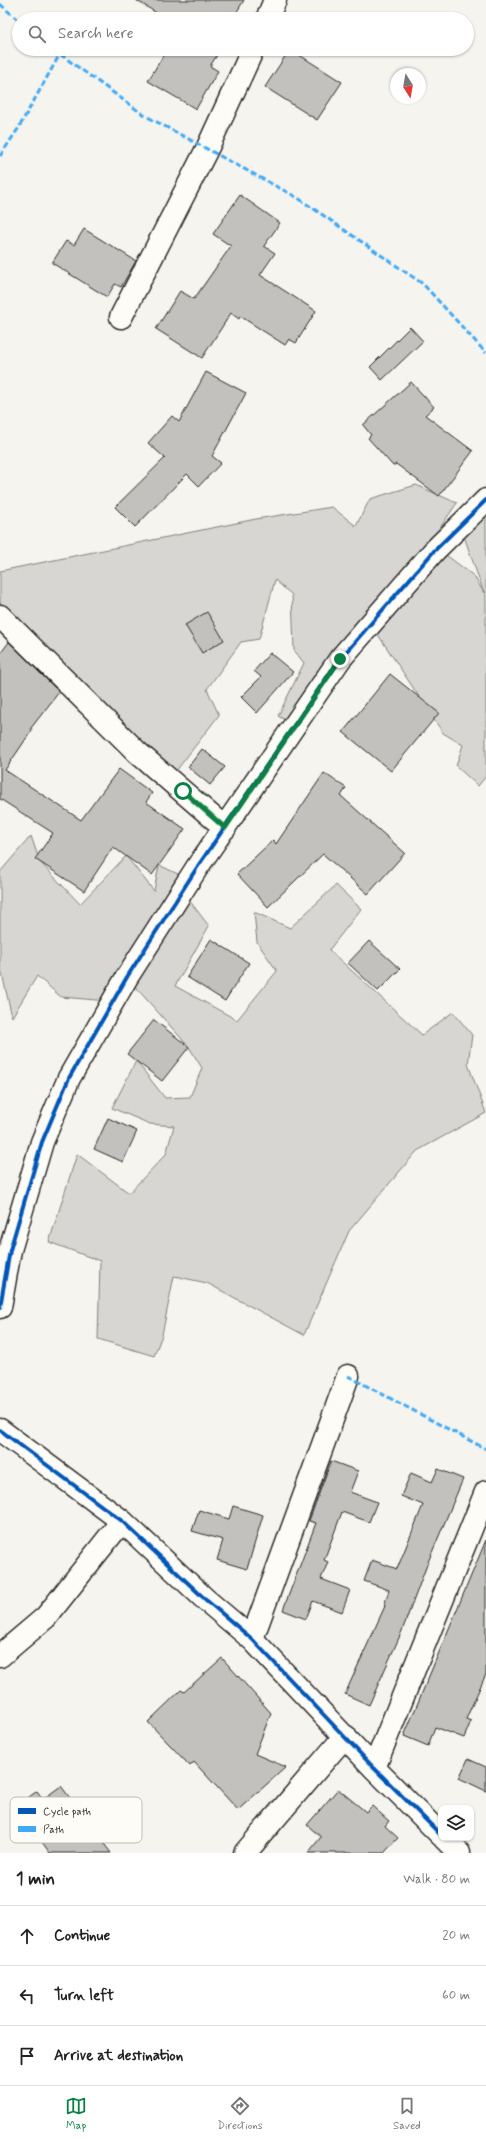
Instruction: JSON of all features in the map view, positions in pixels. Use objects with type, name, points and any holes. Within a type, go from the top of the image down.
[{"type":"street","points":[[270,12],[275,0]]},
{"type":"street","points":[[120,317],[207,149],[250,56]]},
{"type":"street","points":[[0,1307],[7,1264],[24,1198],[42,1142],[69,1078],[133,968],[225,828],[340,659],[434,551],[486,500]]},
{"type":"street","points":[[0,616],[137,752],[225,828]]},
{"type":"street","points":[[252,1639],[348,1376]]},
{"type":"street","points":[[0,1430],[122,1521],[206,1600],[252,1639],[374,1768],[438,1832]]},
{"type":"street","points":[[374,1768],[486,1492]]},
{"type":"street","points":[[0,1656],[46,1617],[122,1521]]},
{"type":"street","points":[[245,1853],[345,1736]]},
{"type":"street","points":[[447,1841],[459,1853]]},
{"type":"shaded area","points":[[416,485],[457,503],[301,729],[278,716],[304,663],[294,650],[292,595],[275,580],[259,639],[241,642],[207,689],[219,715],[176,771],[120,722],[0,602],[0,571],[256,519],[332,507],[356,526],[370,499]]},
{"type":"shaded area","points":[[486,502],[486,776],[478,786],[456,766],[463,745],[443,733],[371,624],[442,552],[474,576],[484,593],[460,525]]},
{"type":"shaded area","points":[[31,836],[40,862],[80,904],[126,856],[154,891],[159,865],[180,875],[182,891],[209,926],[175,986],[237,1020],[277,971],[257,942],[254,912],[290,928],[336,885],[361,909],[329,950],[422,1035],[453,1012],[472,1035],[468,1064],[486,1113],[417,1151],[349,1231],[304,1335],[207,1283],[174,1276],[162,1335],[154,1356],[98,1339],[100,1261],[49,1242],[77,1154],[129,1193],[166,1154],[174,1126],[150,1124],[112,1108],[136,1061],[165,1098],[190,1097],[202,1068],[189,1047],[131,982],[108,1001],[61,997],[37,976],[12,1017],[0,965],[0,872]]},
{"type":"building","points":[[136,0],[244,0],[237,12],[155,12]]},
{"type":"building","points":[[163,56],[216,56],[210,66],[218,71],[196,109],[148,81]]},
{"type":"building","points":[[285,56],[301,56],[342,82],[317,120],[265,87]]},
{"type":"building","points":[[240,195],[280,223],[264,246],[275,253],[260,275],[316,311],[296,343],[289,339],[285,345],[240,316],[239,319],[231,313],[202,358],[156,329],[180,291],[194,299],[231,246],[213,234]]},
{"type":"building","points":[[84,229],[136,261],[121,287],[115,284],[107,297],[52,263],[66,241],[74,245]]},
{"type":"building","points":[[410,327],[423,341],[382,380],[370,367]]},
{"type":"building","points":[[206,372],[246,393],[212,456],[221,463],[199,486],[187,474],[135,527],[115,507],[165,458],[148,443],[172,416],[179,422]]},
{"type":"building","points":[[411,382],[434,407],[425,415],[473,451],[439,496],[396,464],[393,466],[368,438],[371,435],[363,425]]},
{"type":"building","points":[[207,612],[224,640],[202,653],[185,625]]},
{"type":"building","points":[[9,642],[59,692],[31,728],[32,730],[5,770],[81,820],[119,769],[152,793],[146,802],[185,829],[152,875],[113,847],[84,891],[35,859],[53,833],[0,799],[0,654]]},
{"type":"building","points":[[270,653],[293,672],[257,713],[241,697],[261,677],[254,671]]},
{"type":"building","points":[[390,674],[439,713],[391,771],[343,732]]},
{"type":"building","points":[[202,749],[225,767],[210,785],[188,767]]},
{"type":"building","points":[[324,773],[346,788],[341,796],[405,853],[368,894],[323,854],[268,907],[237,874],[273,840],[276,844]]},
{"type":"building","points":[[211,939],[249,963],[225,1001],[187,977]]},
{"type":"building","points":[[369,941],[400,969],[378,991],[348,963]]},
{"type":"building","points":[[154,1020],[189,1047],[162,1081],[127,1054]]},
{"type":"building","points":[[108,1118],[137,1131],[123,1162],[94,1149]]},
{"type":"building","points":[[331,1461],[358,1471],[350,1492],[377,1502],[369,1522],[342,1512],[324,1560],[328,1562],[321,1579],[350,1590],[342,1612],[313,1601],[306,1619],[283,1610],[316,1523],[309,1521]]},
{"type":"building","points":[[438,1469],[463,1479],[428,1562],[402,1631],[369,1705],[345,1694],[385,1606],[389,1590],[364,1581],[372,1560],[397,1569],[423,1505],[401,1496],[411,1473],[432,1482]]},
{"type":"building","points":[[233,1506],[263,1515],[247,1569],[217,1560],[223,1540],[192,1531],[199,1510],[229,1519]]},
{"type":"building","points":[[486,1540],[486,1674],[466,1719],[471,1721],[464,1738],[435,1727],[428,1746],[404,1736]]},
{"type":"building","points":[[222,1658],[271,1713],[255,1754],[286,1767],[238,1810],[194,1762],[190,1766],[148,1722],[181,1690],[184,1692]]},
{"type":"building","points":[[468,1759],[486,1767],[486,1791],[459,1778]]},
{"type":"building","points":[[61,1786],[69,1797],[46,1797]]},
{"type":"building","points":[[338,1789],[366,1812],[372,1806],[389,1821],[385,1826],[398,1838],[384,1853],[308,1853],[321,1837],[307,1825]]},
{"type":"building","points":[[37,1791],[42,1797],[29,1797]]},
{"type":"building","points":[[43,1843],[104,1843],[111,1853],[50,1853]]},
{"type":"marked path","points":[[0,4],[12,15]]},
{"type":"marked path","points":[[0,156],[18,129],[59,56]]},
{"type":"marked path","points":[[63,56],[144,115],[298,198],[423,284],[486,353]]},
{"type":"marked path","points":[[348,1376],[486,1449]]},
{"type":"cycle path","points":[[0,1307],[10,1250],[42,1142],[69,1078],[127,977],[198,866],[340,659],[434,551],[486,500]]},
{"type":"cycle path","points":[[0,1430],[122,1521],[206,1600],[252,1639],[374,1768],[438,1832]]},
{"type":"route","points":[[183,791],[225,828],[266,770],[340,659]]}]
